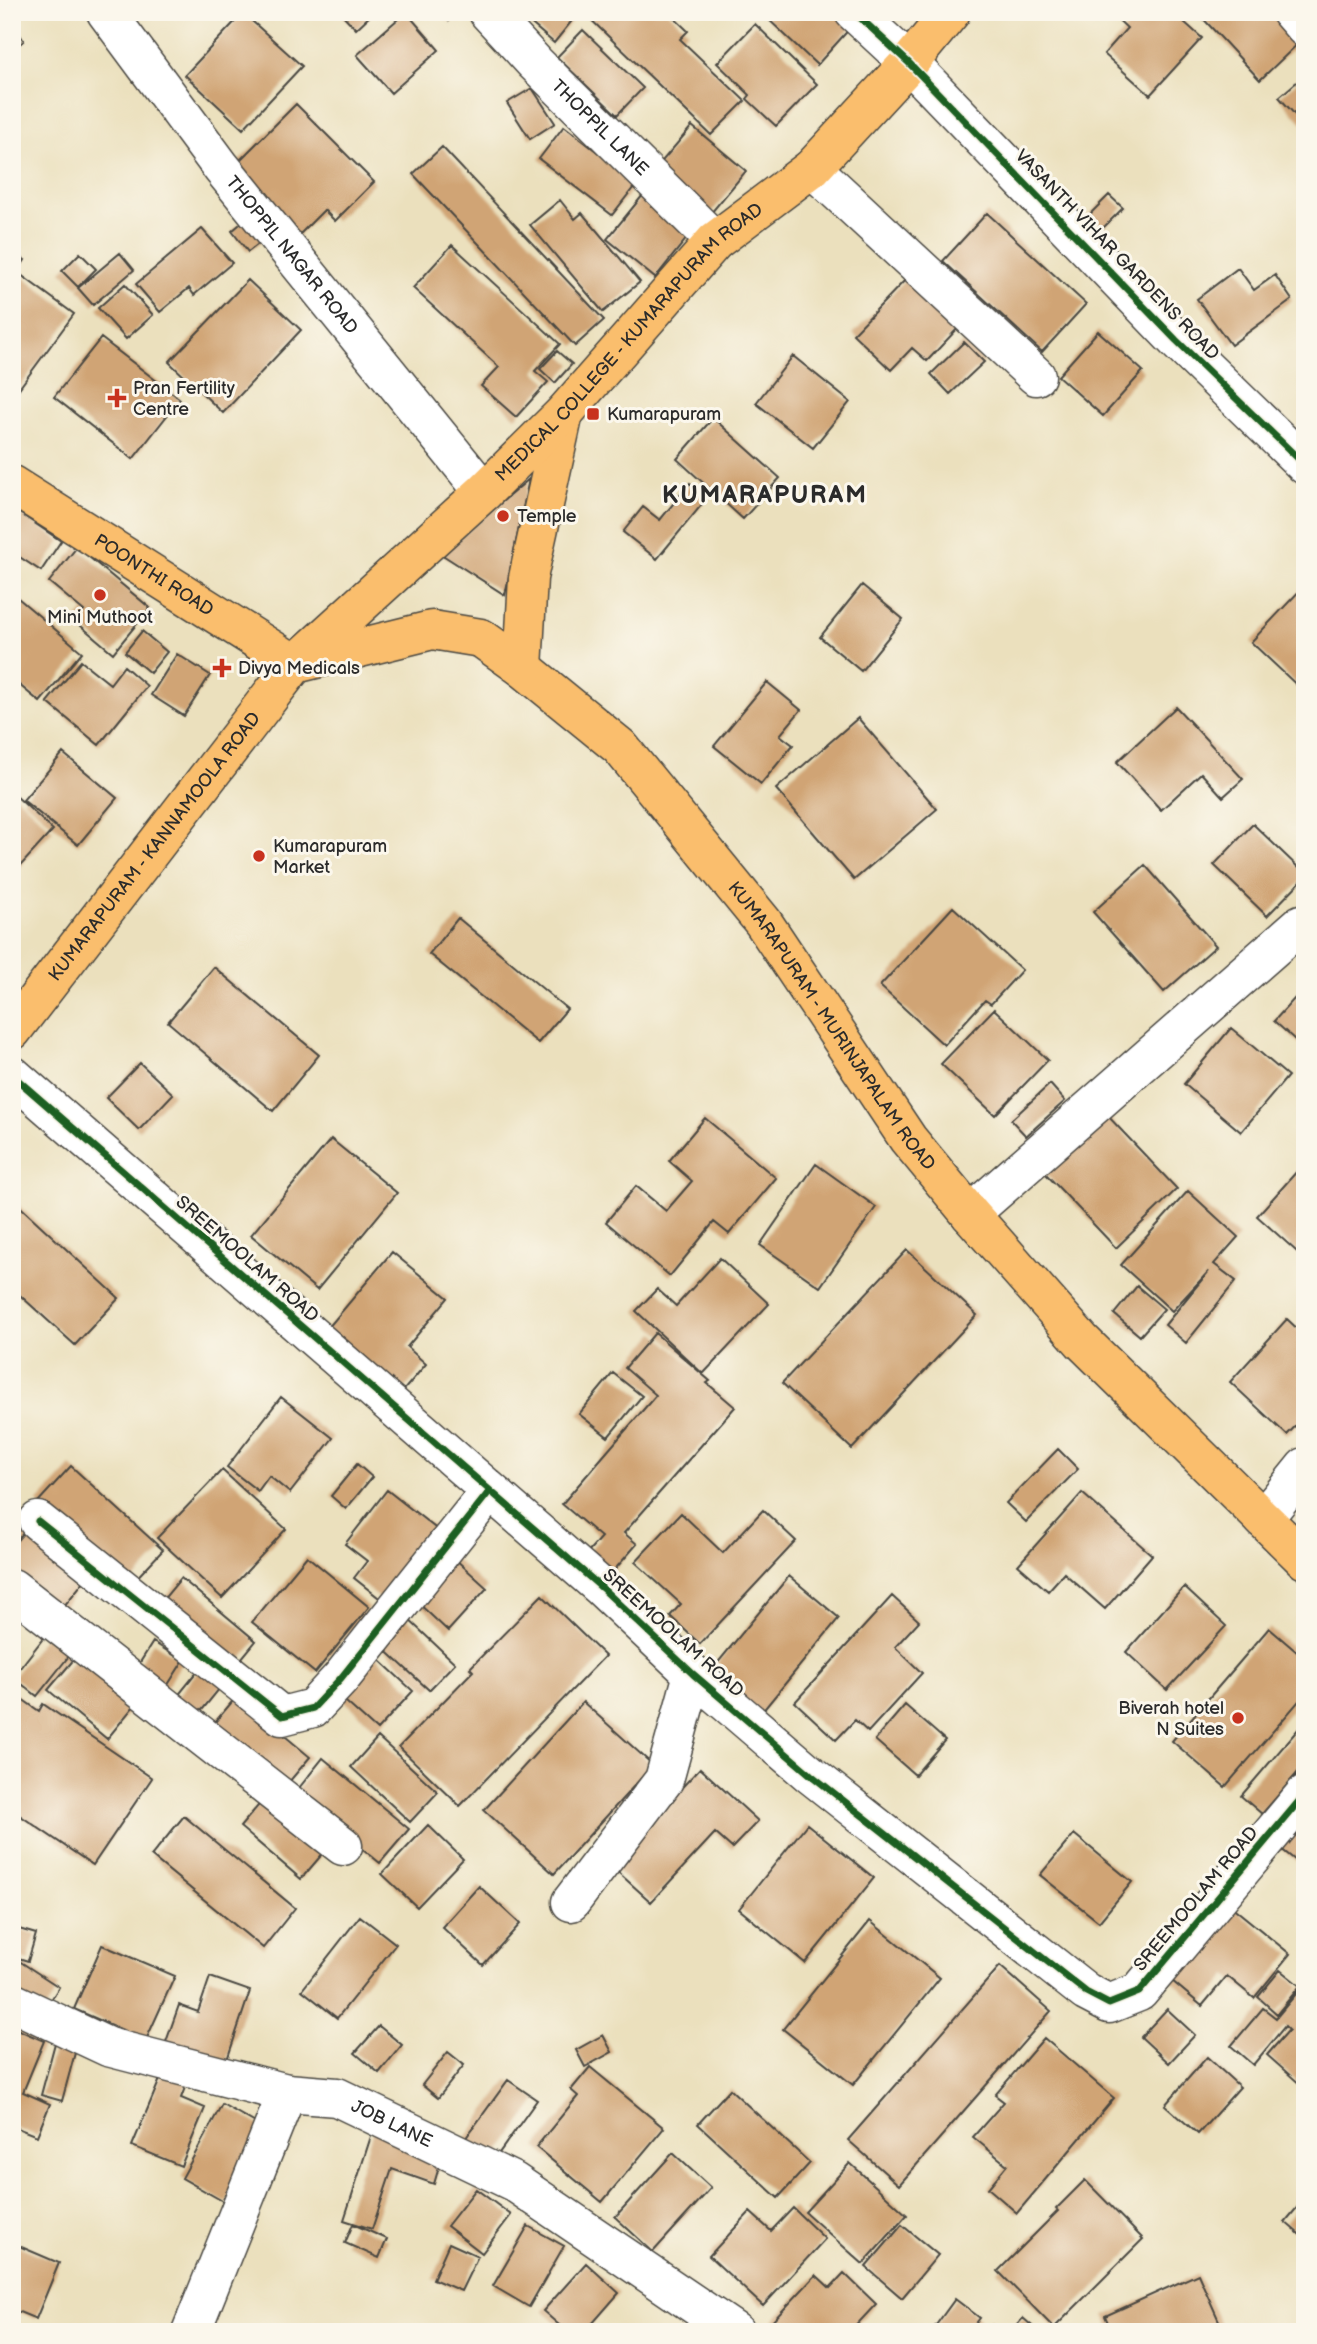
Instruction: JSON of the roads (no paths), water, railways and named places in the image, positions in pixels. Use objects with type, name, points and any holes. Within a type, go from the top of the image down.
[{"type":"main road","name":"MEDICAL COLLEGE - KUMARAPURAM ROAD","points":[[295,664],[484,492],[564,413],[715,241],[812,168],[909,63],[951,12]]},
{"type":"main road","points":[[523,668],[528,578],[564,413]]},
{"type":"main road","name":"POONTHI ROAD","points":[[12,485],[295,664]]},
{"type":"main road","name":"KUMARAPURAM - MURINJAPALAM ROAD","points":[[295,664],[432,629],[481,638],[523,668],[620,747],[763,922],[908,1139],[970,1213],[1082,1341],[1305,1560]]},
{"type":"main road","name":"KUMARAPURAM - KANNAMOOLA ROAD","points":[[12,1031],[295,664]]},
{"type":"street","name":"THOPPIL NAGAR ROAD","points":[[106,12],[220,167],[484,492]]},
{"type":"street","name":"THOPPIL LANE","points":[[488,12],[535,63],[715,241]]},
{"type":"street","name":"VASANTH VIHAR GARDENS ROAD","points":[[854,12],[909,63],[1177,340],[1305,466]]},
{"type":"street","points":[[1291,12],[1305,29]]},
{"type":"street","points":[[812,168],[1036,376]]},
{"type":"street","points":[[970,1213],[1301,924]]},
{"type":"street","name":"SREEMOOLAM ROAD","points":[[12,1075],[602,1588],[693,1674],[822,1784],[1086,1992],[1109,2004],[1139,1992],[1305,1794]]},
{"type":"street","points":[[1263,1519],[1305,1466]]},
{"type":"street","points":[[38,1521],[282,1716],[313,1708],[341,1678],[489,1492]]},
{"type":"street","points":[[12,1588],[343,1846]]},
{"type":"street","points":[[571,1902],[664,1780],[693,1674]]},
{"type":"street","name":"JOB LANE","points":[[12,2003],[108,2047],[286,2093],[337,2097],[514,2182],[735,2332]]},
{"type":"street","points":[[191,2332],[286,2093]]},
{"type":"place","name":"Pran Fertility Centre","points":[[117,398]]},
{"type":"place","name":"Kumarapuram","points":[[593,414]]},
{"type":"place","name":"Temple","points":[[503,516]]},
{"type":"place","name":"Mini Muthoot","points":[[100,595]]},
{"type":"place","name":"Divya Medicals","points":[[222,668]]},
{"type":"place","name":"Kumarapuram Market","points":[[259,856]]},
{"type":"place","name":"Biverah hotel N Suites","points":[[1238,1718]]},
{"type":"district","name":"KUMARAPURAM","points":[[765,495]]}]
